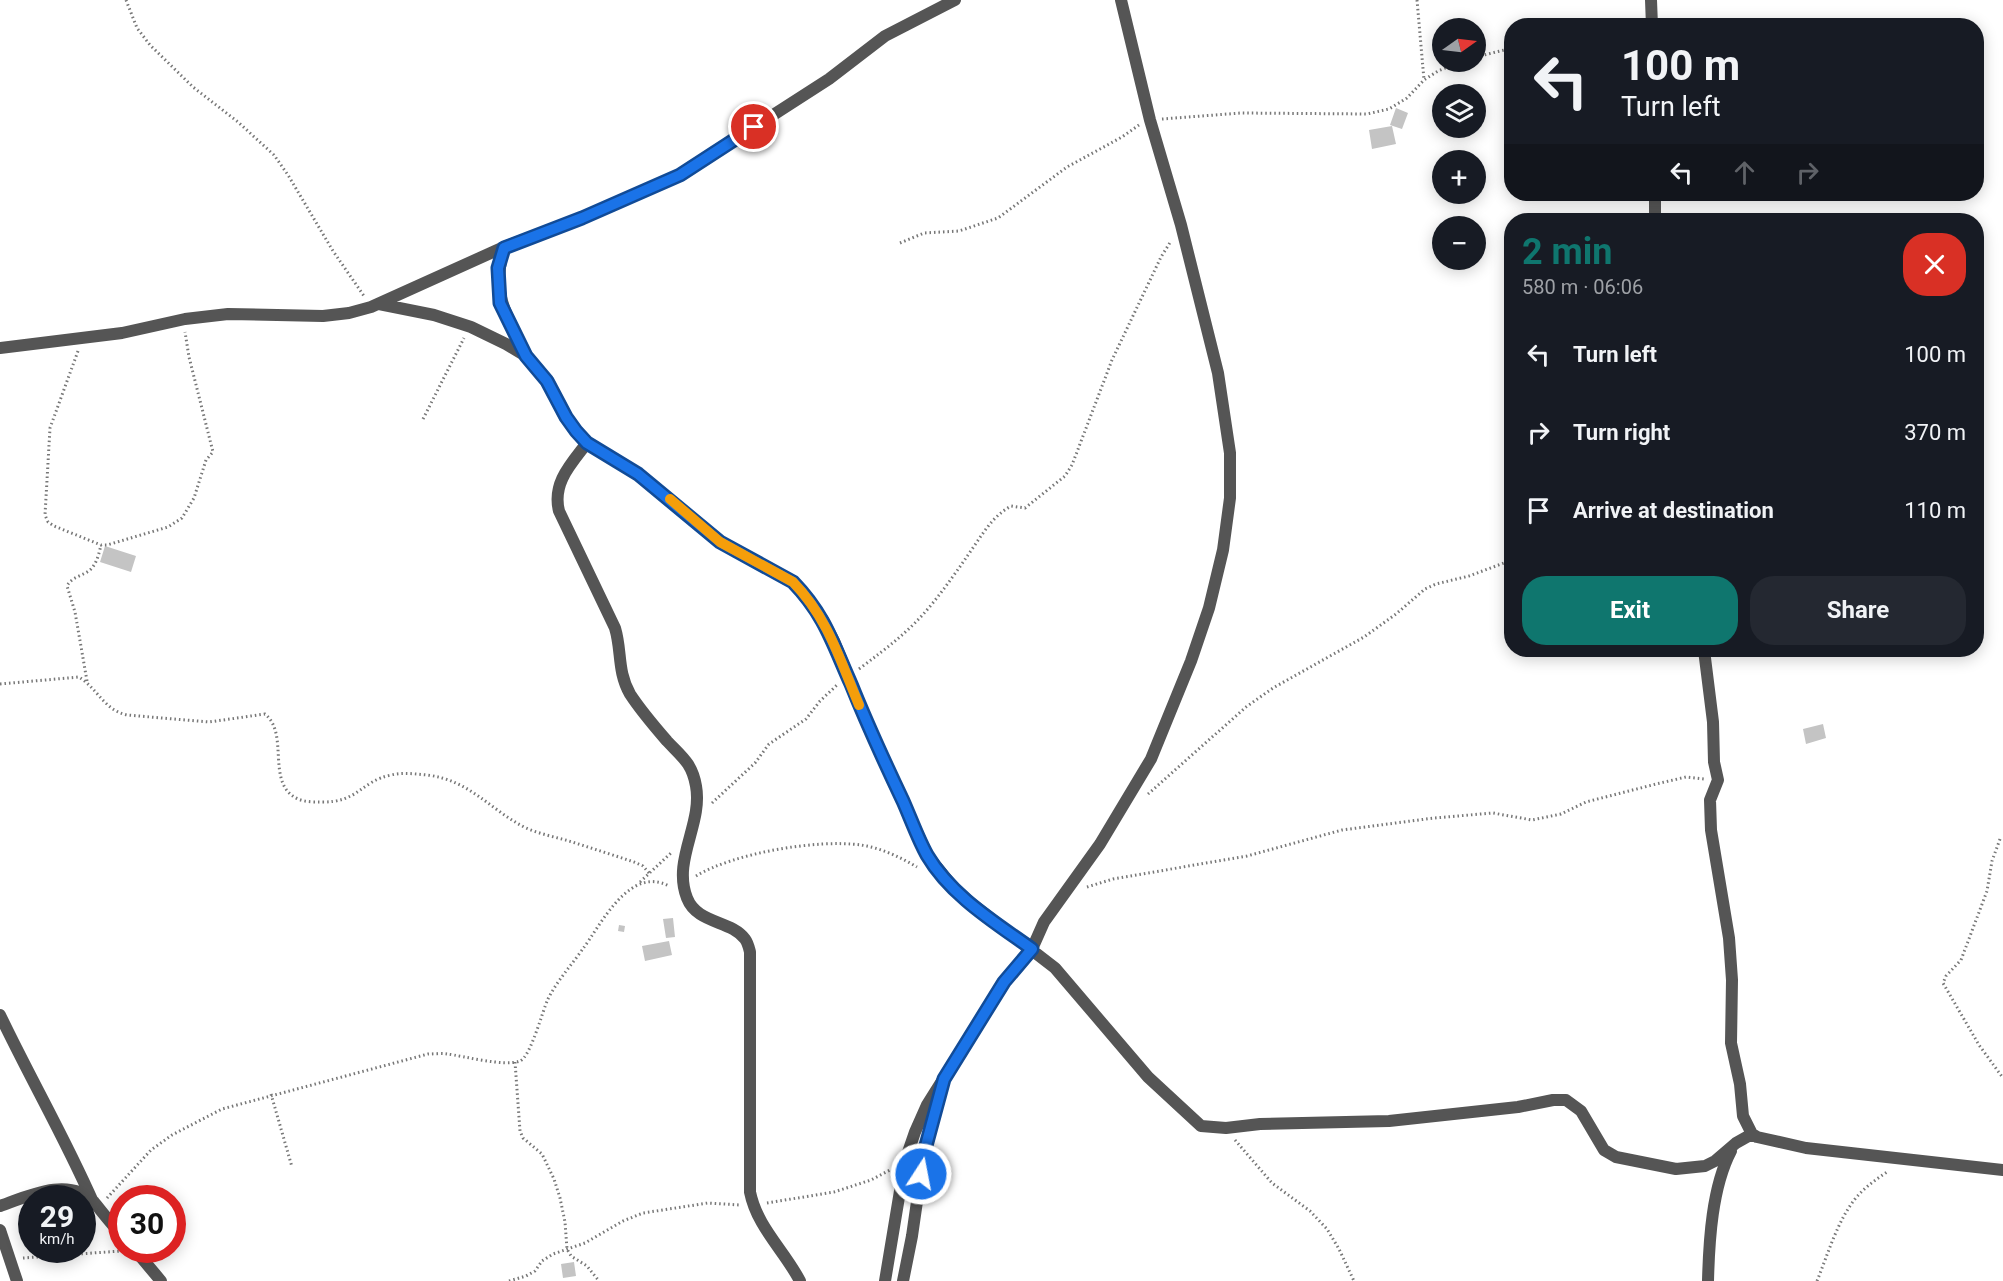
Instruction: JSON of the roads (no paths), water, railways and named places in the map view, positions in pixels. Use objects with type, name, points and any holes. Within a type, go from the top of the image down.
[{"type":"street","points":[[0,348],[132,331],[185,318],[228,314],[323,316],[349,313],[375,305],[504,248],[582,218],[680,175],[829,79],[885,36],[955,0]]},
{"type":"street","points":[[885,1281],[905,1161],[927,1105],[1004,982],[1032,949],[1044,922],[1100,844],[1151,759],[1191,661],[1209,608],[1223,550],[1230,498],[1230,453],[1218,373],[1181,225],[1150,120],[1121,0]]},
{"type":"street","points":[[1651,0],[1652,18]]},
{"type":"street","points":[[504,248],[498,268],[500,303],[526,356],[547,381],[566,417],[587,443],[638,474],[720,542],[793,582],[823,620],[834,641],[928,856],[963,896],[1055,968],[1100,1023],[1161,1090],[1202,1126],[1217,1129],[1260,1124],[1389,1121],[1566,1100],[1581,1111],[1604,1150],[1616,1157],[1662,1167],[1690,1168],[1705,1166],[1715,1161],[1736,1143],[1752,1134]]},
{"type":"street","points":[[375,305],[434,315],[471,327],[526,356]]},
{"type":"street","points":[[587,443],[562,478],[557,489],[556,500],[559,511],[615,628],[618,637],[618,659],[629,691],[651,723],[687,760],[692,770],[698,799],[694,826],[687,844],[684,883],[686,897],[692,908],[703,916],[739,934],[746,940],[750,952],[750,1192],[759,1220],[800,1281]]},
{"type":"street","points":[[1705,657],[1713,722],[1714,762],[1718,780],[1710,800],[1711,830],[1729,938],[1732,980],[1731,1043],[1740,1084],[1743,1116],[1752,1134],[1806,1148],[2003,1170]]},
{"type":"street","points":[[0,1015],[87,1185]]},
{"type":"street","points":[[903,1281],[924,1153],[944,1079]]},
{"type":"street","points":[[1708,1281],[1715,1206],[1723,1166],[1736,1143]]},
{"type":"street","points":[[0,1206],[18,1200]]},
{"type":"street","points":[[96,1205],[108,1219]]},
{"type":"street","points":[[0,1230],[17,1281]]},
{"type":"street","points":[[146,1263],[161,1281]]}]
